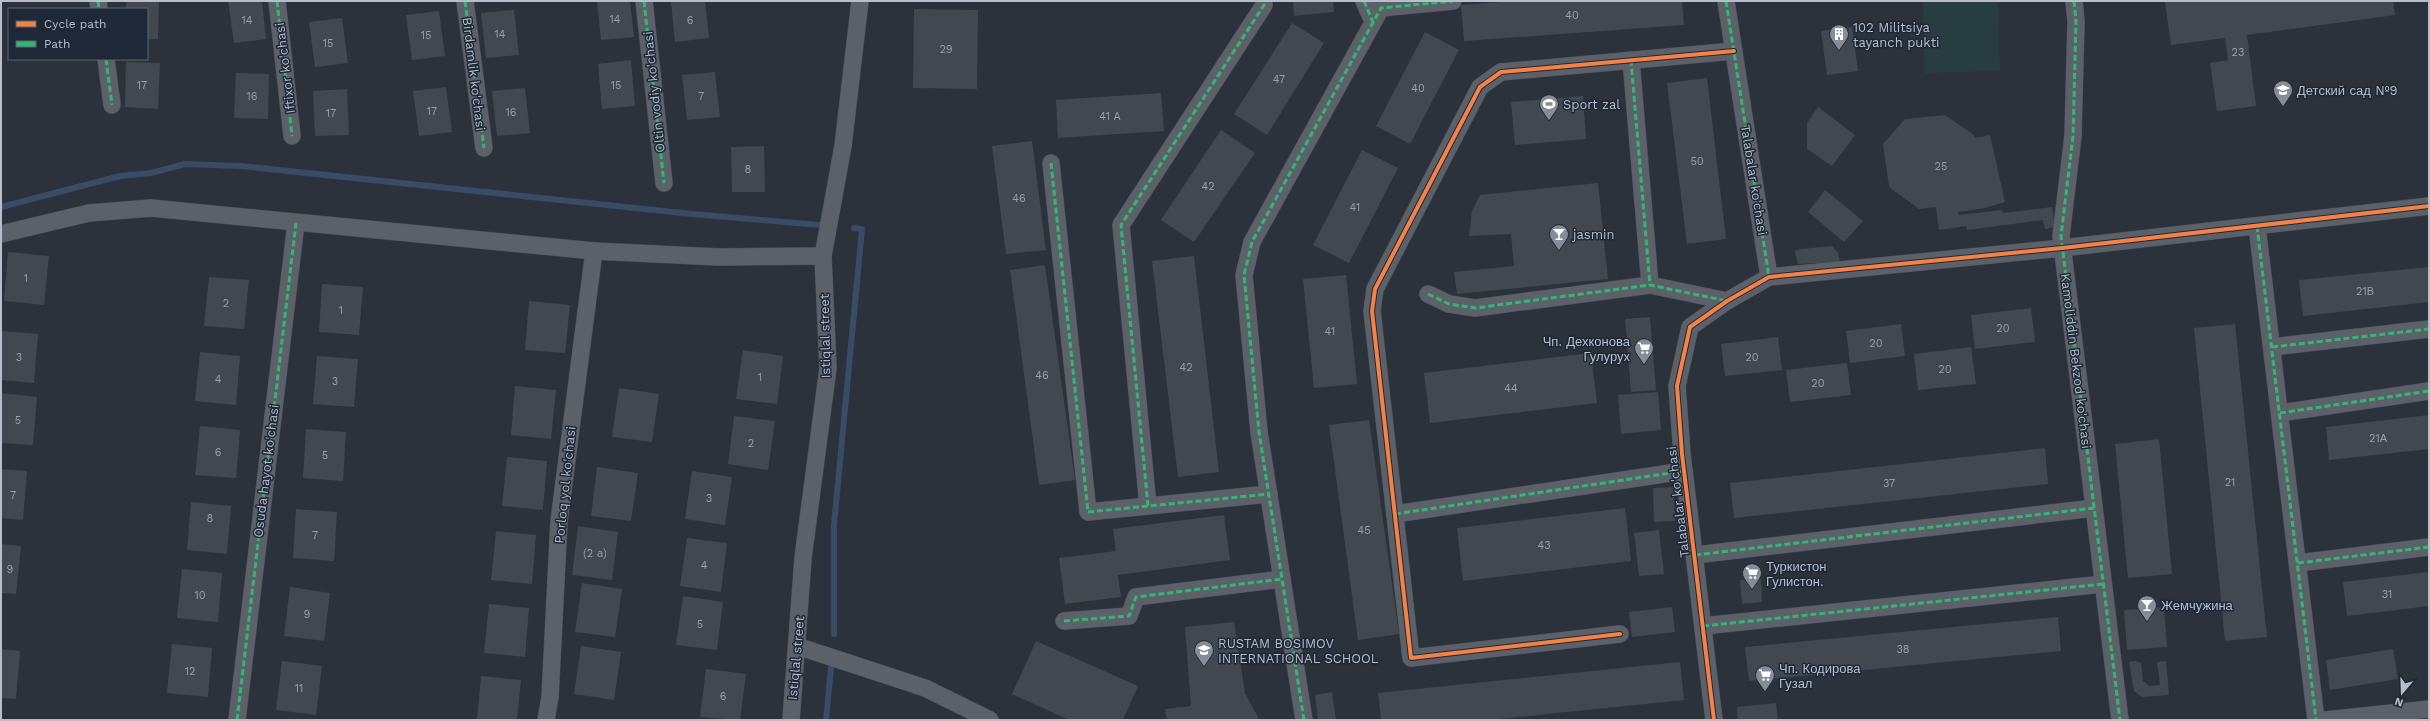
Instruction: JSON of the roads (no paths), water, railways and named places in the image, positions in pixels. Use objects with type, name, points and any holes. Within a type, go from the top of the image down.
[{"type":"street","name":"Iftixor ko'chasi","points":[[277,1],[292,136]]},
{"type":"street","name":"Birdamlik ko'chasi","points":[[465,1],[484,148]]},
{"type":"street","name":"Oltin vodiy ko'chasi","points":[[644,1],[664,183]]},
{"type":"street","name":"Istiqlal street","points":[[790,720],[803,558],[828,368],[823,256],[843,146],[860,1]]},
{"type":"street","points":[[1148,506],[1121,225],[1264,5],[1264,1]]},
{"type":"street","points":[[1364,1],[1374,22]]},
{"type":"street","points":[[1304,720],[1259,432],[1244,275],[1252,242],[1381,8],[1453,1]]},
{"type":"street","name":"Talabalar ko'chasi","points":[[1714,720],[1684,471],[1677,386],[1690,327],[1727,301],[1769,277],[1726,1]]},
{"type":"street","name":"Kamoliddin Bekzod ko'chasi","points":[[2074,1],[2076,21],[2073,136],[2061,236],[2120,720]]},
{"type":"street","points":[[1620,634],[1411,658],[1372,311],[1375,289],[1480,87],[1501,72],[1734,51]]},
{"type":"street","points":[[106,60],[112,106]]},
{"type":"street","points":[[1631,60],[1650,286]]},
{"type":"street","points":[[1051,163],[1088,512],[1269,494]]},
{"type":"street","points":[[1769,277],[2062,248],[2429,206]]},
{"type":"street","points":[[1,234],[89,213],[150,208],[594,251],[718,257],[823,256]]},
{"type":"street","name":"Osuda hayot ko'chasi","points":[[237,720],[296,223]]},
{"type":"street","points":[[2257,226],[2316,720]]},
{"type":"street","name":"Porloq yol ko'chasi","points":[[546,720],[550,697],[558,521],[594,251]]},
{"type":"street","points":[[1428,294],[1449,304],[1475,308],[1650,286],[1727,301]]},
{"type":"street","points":[[2272,347],[2429,329]]},
{"type":"street","points":[[2280,413],[2429,391]]},
{"type":"street","points":[[1395,514],[1684,471]]},
{"type":"street","points":[[1695,555],[2094,508]]},
{"type":"street","points":[[2298,563],[2429,547]]},
{"type":"street","points":[[1064,621],[1130,616],[1136,597],[1282,579]]},
{"type":"street","points":[[1703,626],[2103,584]]},
{"type":"street","points":[[797,646],[925,688],[990,720]]},
{"type":"street","points":[[2326,720],[2429,709]]},
{"type":"waterway","points":[[1,207],[120,176],[151,173],[185,164],[241,166],[692,214],[820,225]]},
{"type":"waterway","points":[[834,634],[834,525],[862,229],[854,228]]},
{"type":"waterway","points":[[826,720],[831,668]]},
{"type":"place","name":"102 Militsiya tayanch pukti","points":[[1839,51]]},
{"type":"place","name":"Детский сад №9","points":[[2283,107]]},
{"type":"place","name":"Sport zal","points":[[1549,121]]},
{"type":"place","name":"jasmin","points":[[1559,251]]},
{"type":"place","name":"Чп. Дехконова Гулурух","points":[[1644,365]]},
{"type":"place","name":"Туркистон Гулистон.","points":[[1752,590]]},
{"type":"place","name":"Жемчужина","points":[[2147,622]]},
{"type":"place","name":"RUSTAM BOSIMOV INTERNATIONAL SCHOOL","points":[[1204,667]]},
{"type":"place","name":"Чп. Кодирова Гузал","points":[[1765,692]]}]
